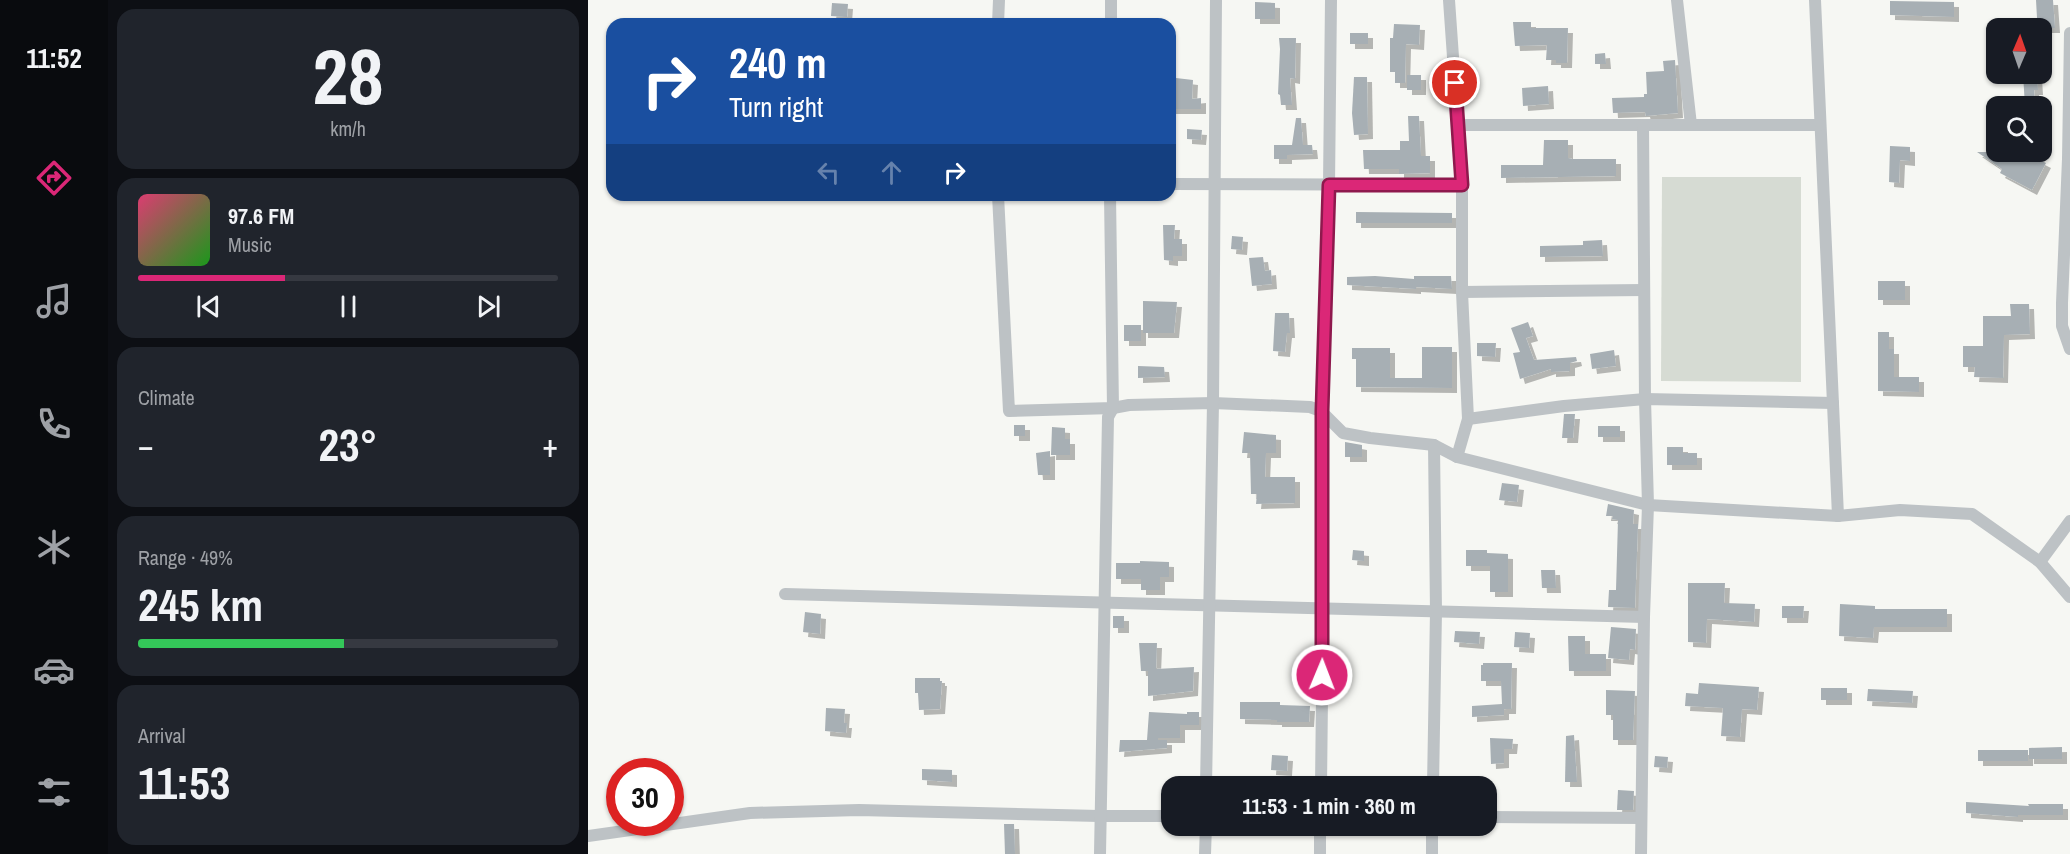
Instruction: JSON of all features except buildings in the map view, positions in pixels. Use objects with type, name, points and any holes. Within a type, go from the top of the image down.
[{"type":"street","points":[[998,18],[999,0]]},
{"type":"street","points":[[1111,0],[1111,18]]},
{"type":"street","points":[[1206,776],[1213,403],[1216,0]]},
{"type":"street","points":[[1321,776],[1322,411],[1329,185],[1331,0]]},
{"type":"street","points":[[1449,0],[1462,185],[1462,292],[1468,419],[1457,457]]},
{"type":"street","points":[[1677,0],[1691,125]]},
{"type":"street","points":[[1815,0],[1838,516]]},
{"type":"street","points":[[2070,33],[2067,268],[2061,303],[2062,326],[2070,349]]},
{"type":"street","points":[[1458,125],[1820,125]]},
{"type":"street","points":[[1641,854],[1648,505],[1643,125]]},
{"type":"street","points":[[1176,184],[1462,185]]},
{"type":"street","points":[[998,201],[1009,411],[1213,403],[1310,407],[1322,411],[1343,433],[1434,445],[1457,457],[1648,505],[1838,516],[1900,510],[1972,514],[2040,562],[2070,597]]},
{"type":"street","points":[[1100,854],[1108,417],[1113,408],[1110,201]]},
{"type":"street","points":[[1462,292],[1644,290]]},
{"type":"street","points":[[1468,419],[1564,406],[1645,399],[1833,403]]},
{"type":"street","points":[[1432,776],[1436,611],[1434,445]]},
{"type":"street","points":[[2040,562],[2070,521]]},
{"type":"street","points":[[785,594],[1644,616]]},
{"type":"street","points":[[588,836],[750,813],[859,810],[1161,816]]},
{"type":"street","points":[[1497,817],[1641,818]]},
{"type":"street","points":[[1205,854],[1206,836]]},
{"type":"street","points":[[1320,836],[1320,854]]},
{"type":"street","points":[[1432,836],[1432,854]]},
{"type":"shaded area","points":[[1662,177],[1801,177],[1801,382],[1661,381]]},
{"type":"route","points":[[1322,675],[1322,411],[1329,185],[1462,185],[1455,83]]}]
